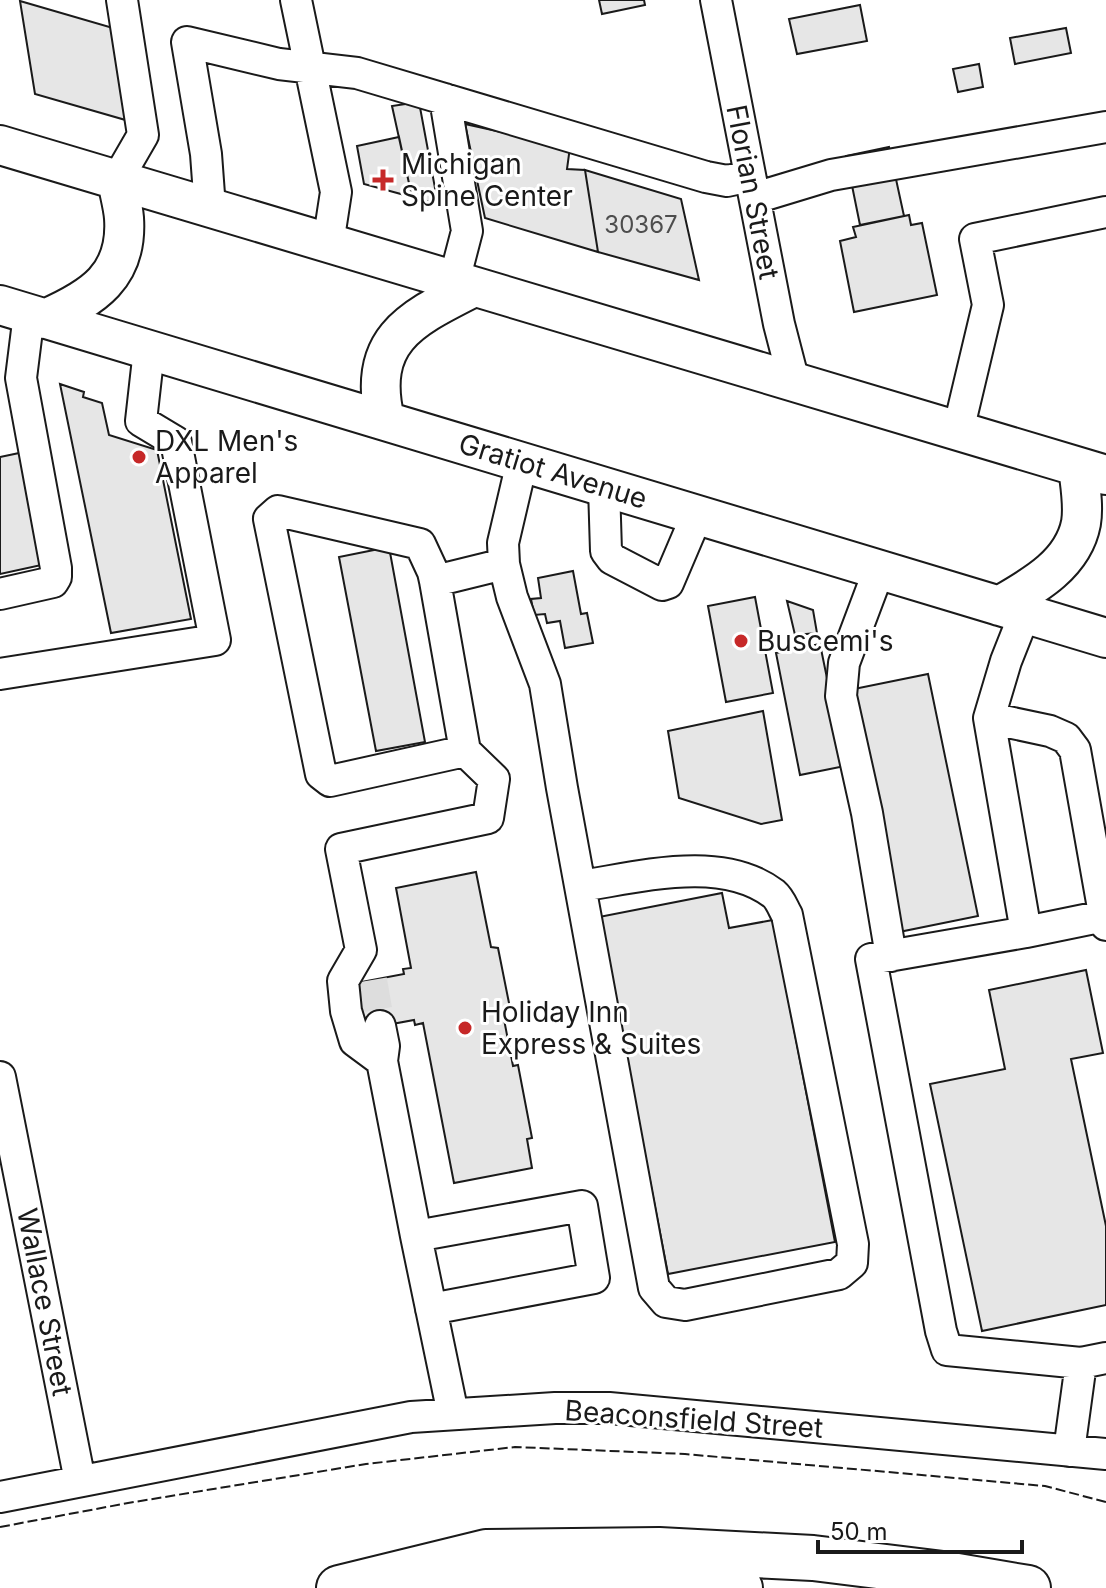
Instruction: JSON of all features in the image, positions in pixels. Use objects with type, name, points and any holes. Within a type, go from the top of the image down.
[{"type":"highway","points":[[339,1588],[486,1552],[659,1550],[813,1558],[1028,1588]]},
{"type":"highway","points":[[425,1588],[703,1585],[740,1588]]},
{"type":"main road","points":[[0,145],[1092,471],[1082,500],[1081,525],[1071,549],[1056,568],[1031,588],[1012,610]]},
{"type":"main road","points":[[25,313],[77,305],[100,287],[117,265],[124,241],[124,216],[117,180]]},
{"type":"main road","points":[[385,420],[379,381],[392,344],[405,327],[464,284]]},
{"type":"main road","name":"Gratiot Avenue","points":[[25,313],[1106,638]]},
{"type":"street","points":[[296,0],[336,192],[328,244]]},
{"type":"street","name":"Florian Street","points":[[716,0],[779,324],[794,382]]},
{"type":"street","points":[[117,2],[143,135],[117,180]]},
{"type":"street","points":[[210,208],[206,154],[187,42],[279,64],[357,73],[706,177],[752,187],[1106,127]]},
{"type":"street","points":[[445,99],[467,231],[464,284]]},
{"type":"street","points":[[958,431],[988,305],[975,239],[1106,212]]},
{"type":"street","points":[[0,594],[53,582],[56,577],[21,378],[25,313]]},
{"type":"street","points":[[0,674],[215,640],[176,442],[141,421],[149,350]]},
{"type":"street","points":[[522,462],[503,543],[504,564],[512,597],[545,684],[562,788],[654,1288],[666,1302],[685,1305],[839,1274],[852,1263],[853,1244],[787,915],[776,896],[754,883],[726,873],[687,871],[581,886]]},
{"type":"street","points":[[604,487],[606,551],[612,559],[662,585],[668,583],[697,515]]},
{"type":"street","points":[[372,980],[361,950],[341,849],[488,818],[494,779],[465,751],[435,581],[420,544],[278,511],[269,519],[321,774],[330,781],[465,751]]},
{"type":"street","points":[[435,581],[504,564]]},
{"type":"street","points":[[879,570],[844,663],[841,696],[867,813],[891,956]]},
{"type":"street","points":[[1012,610],[1006,661],[989,718],[1026,932]]},
{"type":"street","points":[[989,718],[1050,731],[1066,738],[1075,750],[1105,920],[871,959],[947,1350],[1094,1360],[1069,1451]]},
{"type":"street","points":[[361,950],[343,981],[346,1011],[355,1041],[382,1061]]},
{"type":"street","points":[[380,1026],[384,1046],[382,1061],[453,1414]]},
{"type":"street","name":"Wallace Street","points":[[0,1077],[80,1481]]},
{"type":"street","points":[[416,1236],[582,1206],[594,1278],[431,1309]]},
{"type":"street","name":"Beaconsfield Street","points":[[0,1497],[411,1417],[555,1408],[609,1408],[1106,1454]]},
{"type":"building","points":[[599,0],[644,0],[645,5],[602,14]]},
{"type":"building","points":[[20,1],[113,28],[129,121],[35,94]]},
{"type":"building","points":[[860,5],[867,41],[797,54],[789,19]]},
{"type":"building","points":[[1066,28],[1071,53],[1015,64],[1010,38]]},
{"type":"building","points":[[979,64],[983,87],[958,92],[953,69]]},
{"type":"building","points":[[419,102],[438,204],[412,197],[392,106]]},
{"type":"building","points":[[465,124],[570,147],[567,169],[585,170],[598,252],[485,218]]},
{"type":"building","points":[[399,137],[412,197],[364,184],[357,146]]},
{"type":"building","points":[[889,147],[904,216],[860,225],[846,156]]},
{"type":"building","points":[[585,170],[681,199],[699,280],[598,252]]},
{"type":"building","points":[[909,215],[911,225],[922,223],[937,295],[854,312],[840,241],[856,237],[853,227]]},
{"type":"building","points":[[60,384],[84,392],[83,397],[102,403],[109,435],[157,450],[191,619],[111,633]]},
{"type":"building","points":[[24,452],[46,564],[0,574],[0,457]]},
{"type":"building","points":[[389,547],[425,742],[376,751],[339,557]]},
{"type":"building","points":[[573,571],[581,614],[587,613],[593,643],[565,648],[560,621],[547,623],[545,614],[534,615],[531,599],[541,598],[538,578]]},
{"type":"building","points":[[755,597],[773,693],[726,702],[708,606]]},
{"type":"building","points":[[787,601],[813,610],[817,633],[795,635]]},
{"type":"building","points":[[820,644],[845,766],[800,775],[776,653]]},
{"type":"building","points":[[928,674],[978,916],[899,932],[849,690]]},
{"type":"building","points":[[763,711],[782,820],[761,824],[679,798],[668,731]]},
{"type":"building","name":"Holiday Inn Express & Suites","points":[[476,872],[491,947],[498,948],[510,1008],[502,1009],[513,1066],[518,1065],[532,1138],[527,1139],[532,1168],[454,1183],[423,1023],[415,1025],[414,1020],[365,1029],[356,983],[404,974],[403,969],[411,968],[396,888]]},
{"type":"building","points":[[722,893],[729,928],[773,920],[835,1242],[668,1274],[599,917]]},
{"type":"building","points":[[1086,970],[1103,1053],[1071,1059],[1106,1226],[1106,1305],[982,1331],[930,1084],[1005,1069],[989,990]]},
{"type":"tunnel","points":[[372,980],[380,1026]]},
{"type":"fence","points":[[0,1527],[366,1464],[515,1447],[685,1454],[1045,1486],[1106,1502]]},
{"type":"place","name":"Michigan Spine Center","points":[[383,180]]},
{"type":"place","name":"DXL Men's Apparel","points":[[139,457]]},
{"type":"place","name":"Buscemi's","points":[[741,641]]},
{"type":"place","name":"Holiday Inn Express & Suites","points":[[465,1028]]}]
